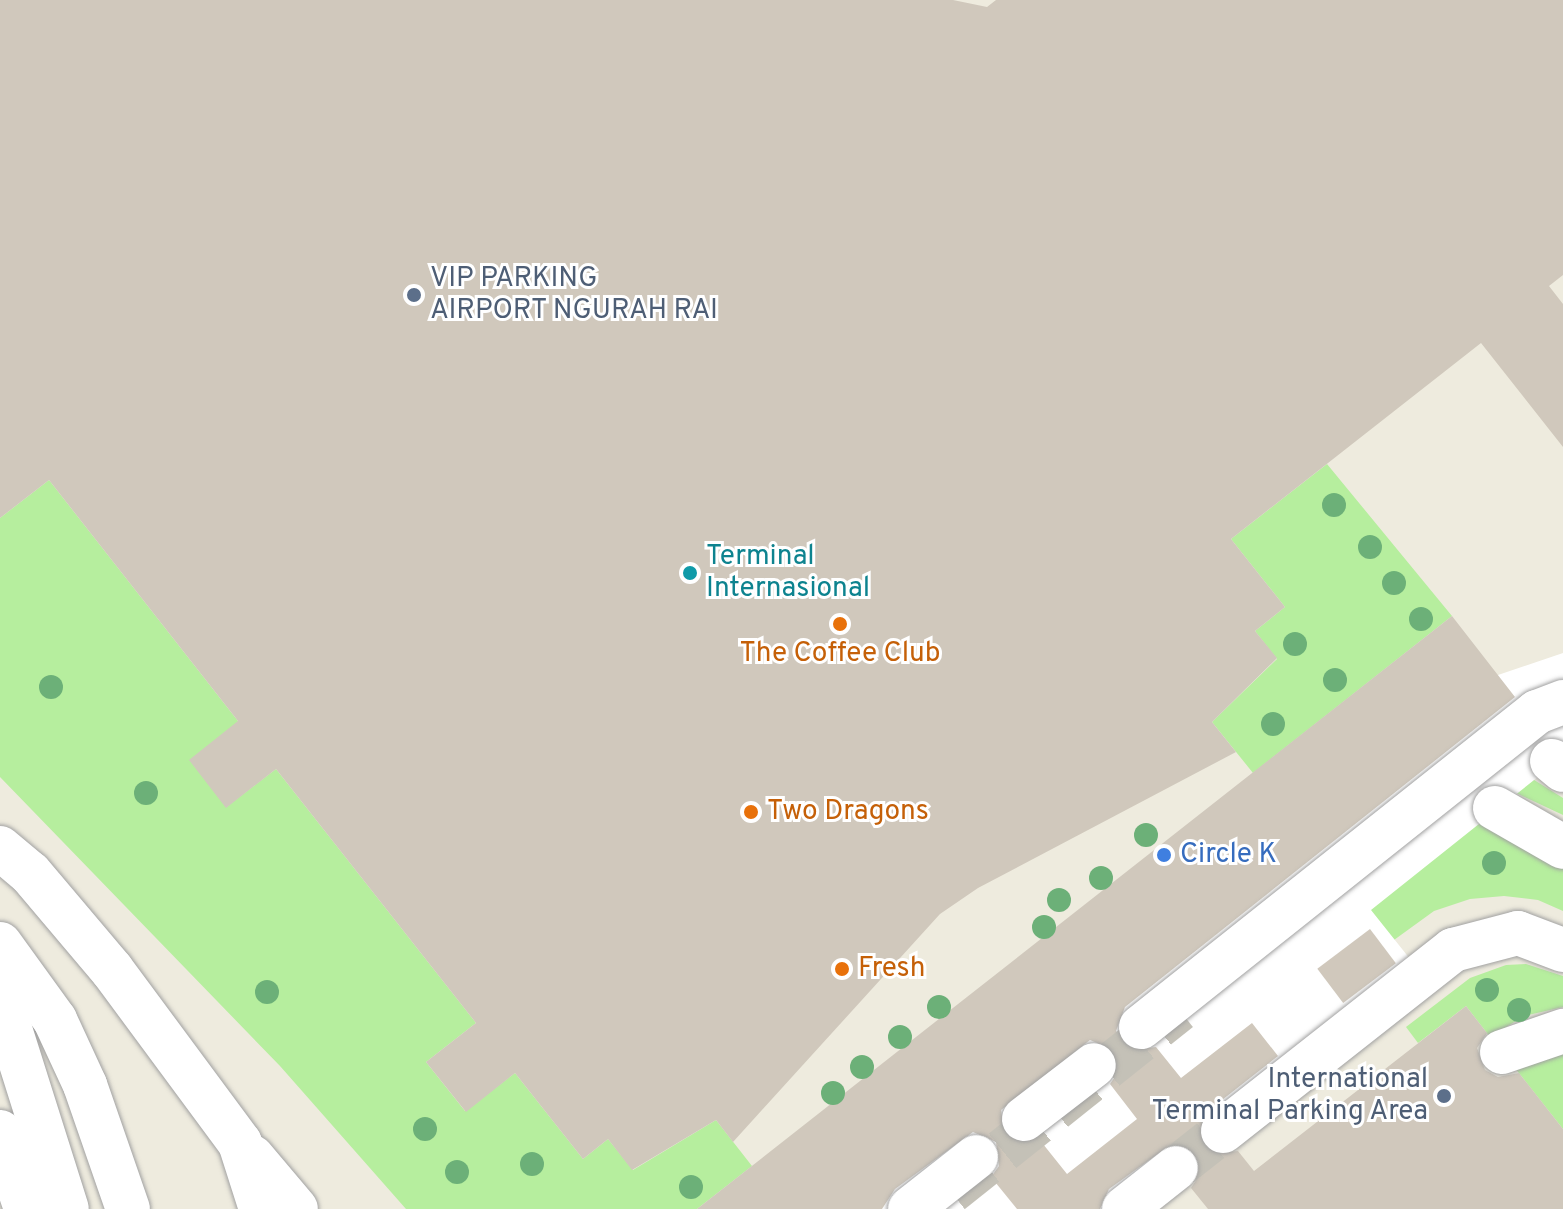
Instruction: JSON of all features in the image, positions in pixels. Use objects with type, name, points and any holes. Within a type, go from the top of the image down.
[{"type":"street","points":[[1141,1027],[1537,712],[1563,702]]},
{"type":"street","points":[[1495,808],[1563,847]]},
{"type":"street","points":[[0,848],[30,873],[112,970],[240,1143],[296,1209]]},
{"type":"street","points":[[1223,1131],[1453,950],[1518,933],[1563,950]]},
{"type":"street","points":[[0,944],[55,1020],[85,1085],[128,1209]]},
{"type":"street","points":[[0,997],[67,1209]]},
{"type":"street","points":[[1502,1052],[1563,1031]]},
{"type":"street","points":[[1024,1119],[1094,1065]]},
{"type":"street","points":[[0,1132],[26,1209]]},
{"type":"street","points":[[240,1143],[261,1209]]},
{"type":"street","points":[[910,1209],[976,1157]]},
{"type":"street","points":[[1124,1209],[1176,1168]]},
{"type":"green space","points":[[1327,464],[1452,616],[1253,773],[1212,722],[1277,659],[1255,631],[1285,607],[1231,539]]},
{"type":"green space","points":[[49,480],[238,721],[226,807],[276,769],[476,1023],[426,1062],[465,1111],[515,1073],[583,1159],[608,1139],[633,1170],[716,1120],[752,1166],[697,1209],[406,1209],[280,1066],[0,777],[0,518]]},
{"type":"green space","points":[[1531,778],[1563,798],[1563,815],[1514,792]]},
{"type":"green space","points":[[1479,820],[1563,866],[1563,911],[1538,900],[1504,896],[1470,899],[1434,911],[1394,940],[1370,910]]},
{"type":"green space","points":[[1526,964],[1563,976],[1563,1007],[1524,1016],[1490,1037],[1466,1006],[1418,1043],[1406,1027],[1470,978],[1506,965]]},
{"type":"green space","points":[[1563,1043],[1563,1129],[1511,1063]]},
{"type":"pier","points":[[1563,653],[1563,757],[1371,910],[1414,964],[1105,1209],[827,1209],[1498,675]]},
{"type":"building","name":"Terminal Internasional","points":[[0,0],[953,0],[987,7],[996,0],[1563,0],[1563,275],[1549,286],[1563,304],[1563,447],[1481,343],[1231,539],[1285,607],[1255,631],[1277,658],[1212,722],[1236,752],[978,888],[940,914],[733,1142],[716,1120],[632,1170],[608,1139],[583,1159],[515,1073],[466,1112],[426,1062],[476,1023],[276,769],[226,808],[189,760],[238,721],[49,480],[0,518]]},
{"type":"building","points":[[1452,616],[1515,697],[1125,1007],[1116,1031],[1133,1050],[1156,1047],[1181,1078],[1252,1023],[1278,1056],[1208,1111],[1198,1134],[1213,1154],[1238,1151],[1254,1171],[1466,1006],[1487,1033],[1477,1048],[1485,1070],[1498,1077],[1519,1073],[1563,1129],[1563,1209],[1208,1209],[1191,1188],[1199,1176],[1196,1153],[1173,1143],[1109,1189],[1100,1209],[1017,1209],[991,1177],[999,1166],[996,1142],[973,1132],[895,1189],[882,1209],[697,1209]],"holes":[[[1090,1040],[1114,1050],[1117,1074],[1110,1084],[1137,1119],[1067,1174],[1039,1139],[1027,1144],[1005,1135],[1001,1110]]]},
{"type":"building","points":[[1370,929],[1396,963],[1343,1003],[1317,969]]},
{"type":"tunnel","points":[[951,1192],[1179,1010]]},
{"type":"tunnel","points":[[1176,1168],[1223,1131]]},
{"type":"place","name":"VIP PARKING AIRPORT NGURAH RAI","points":[[414,295]]},
{"type":"place","name":"Terminal Internasional","points":[[690,573]]},
{"type":"place","name":"The Coffee Club","points":[[840,624]]},
{"type":"place","name":"Two Dragons","points":[[751,812]]},
{"type":"place","name":"Circle K","points":[[1164,855]]},
{"type":"place","name":"Fresh","points":[[842,969]]},
{"type":"place","name":"International Terminal Parking Area","points":[[1444,1096]]}]
